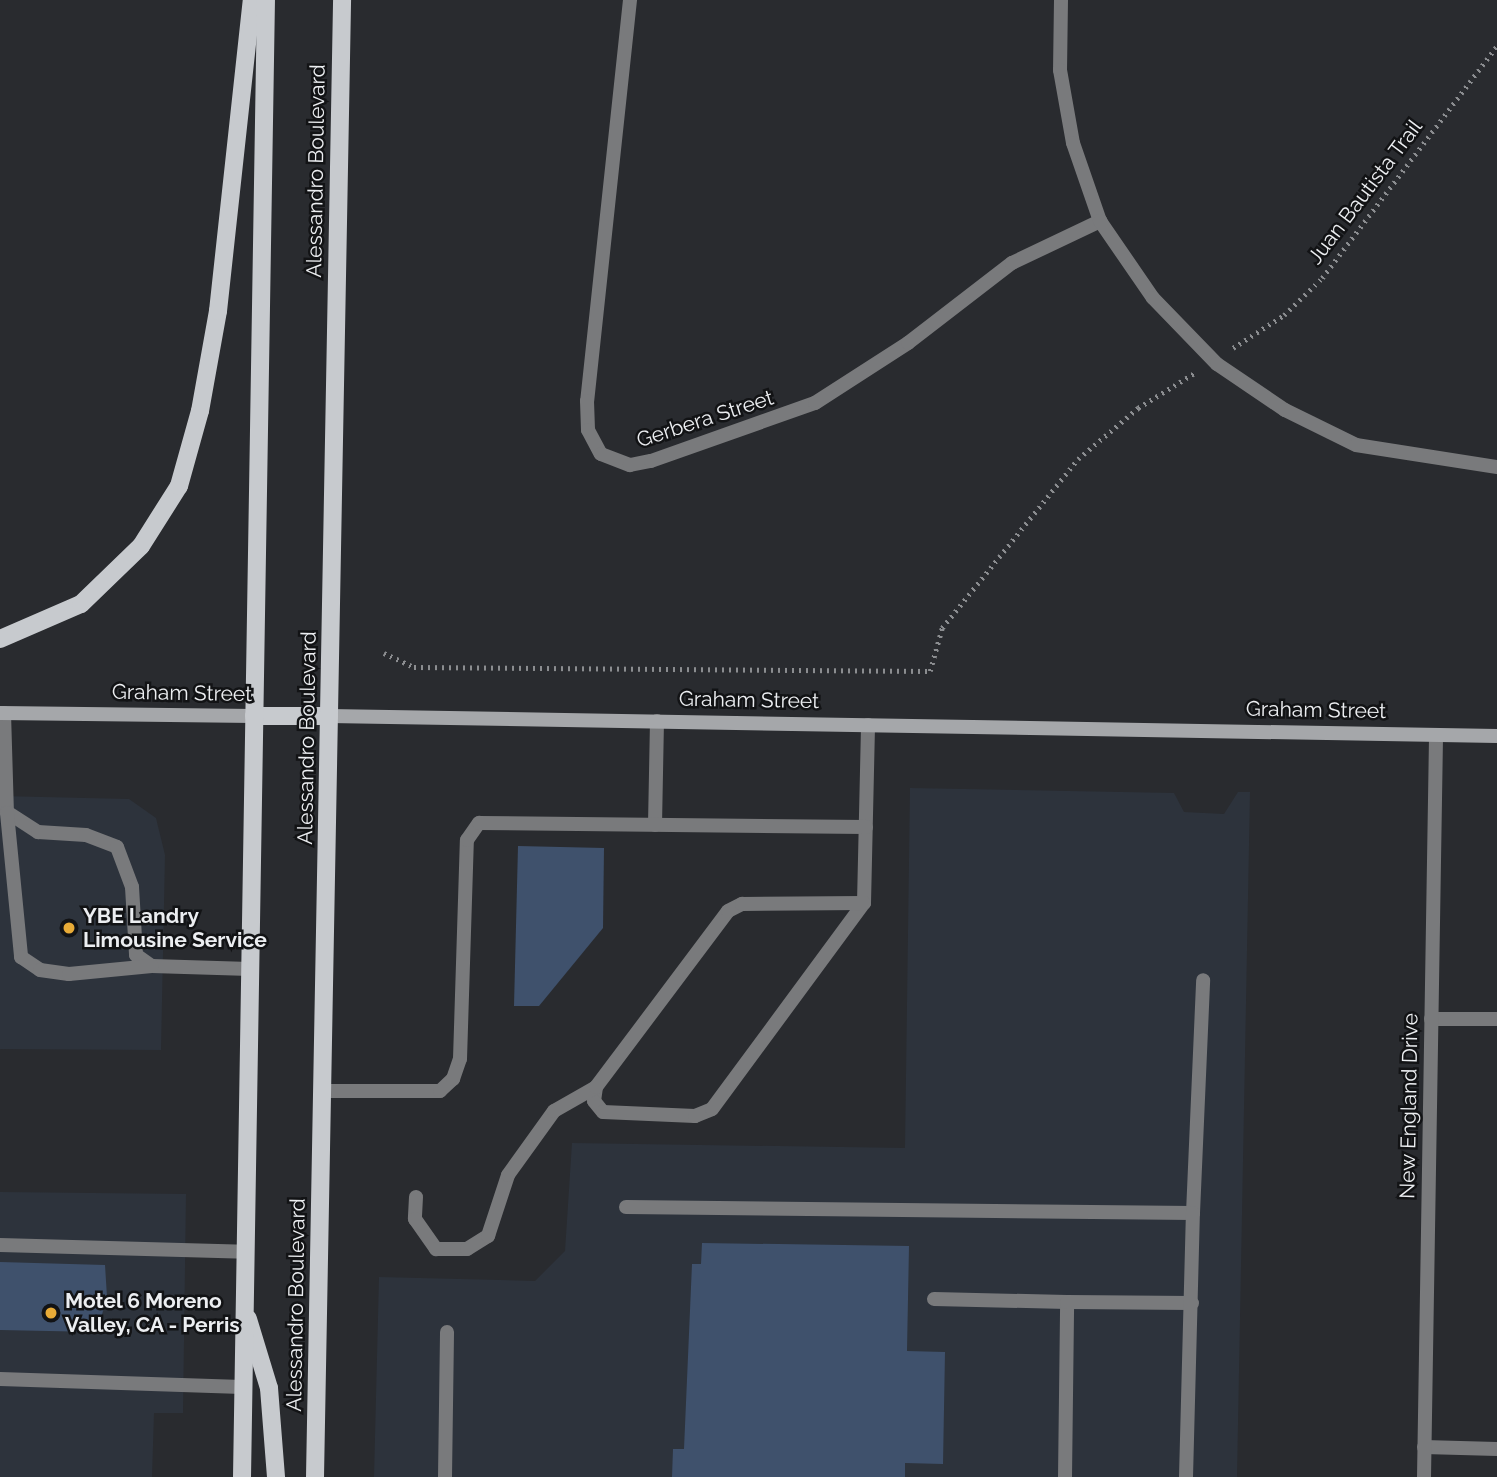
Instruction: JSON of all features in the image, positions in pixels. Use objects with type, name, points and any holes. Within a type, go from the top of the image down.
[{"type":"main road","points":[[0,639],[81,604],[141,546],[179,485],[200,411],[218,311],[252,0]]},
{"type":"main road","points":[[242,1477],[266,0]]},
{"type":"main road","name":"Alessandro Boulevard","points":[[315,1477],[342,0]]},
{"type":"main road","name":"Graham Street","points":[[254,716],[329,716]]},
{"type":"main road","points":[[243,1302],[269,1388],[275,1477]]},
{"type":"street","name":"Gerbera Street","points":[[630,0],[587,401],[588,430],[601,454],[630,465],[651,461],[815,403],[908,343],[1012,263],[1100,221]]},
{"type":"street","points":[[1061,0],[1062,82],[1073,143],[1100,221],[1153,299],[1217,364],[1285,410],[1356,445],[1497,467]]},
{"type":"street","name":"Graham Street","points":[[2,713],[254,716]]},
{"type":"street","points":[[2,713],[7,812],[20,957],[40,970],[69,974],[152,966],[250,969]]},
{"type":"street","name":"Graham Street","points":[[329,716],[1497,736]]},
{"type":"street","points":[[655,825],[657,722]]},
{"type":"street","points":[[596,1087],[594,1101],[603,1112],[695,1116],[712,1109],[864,903],[868,725]]},
{"type":"street","name":"New England Drive","points":[[1424,1477],[1436,736]]},
{"type":"street","points":[[7,812],[38,832],[86,835],[117,847],[132,887],[136,955],[152,966]]},
{"type":"street","points":[[324,1091],[440,1091],[453,1079],[469,830],[479,823],[517,820],[655,825],[866,827]]},
{"type":"street","points":[[416,1198],[415,1219],[436,1249],[467,1250],[488,1236],[508,1175],[554,1111],[596,1087],[728,912],[742,904],[864,903]]},
{"type":"street","points":[[1186,1477],[1203,980]]},
{"type":"street","points":[[1431,1018],[1497,1019]]},
{"type":"street","points":[[626,1207],[1193,1213]]},
{"type":"street","points":[[0,1245],[245,1252]]},
{"type":"street","points":[[934,1299],[1192,1303]]},
{"type":"street","points":[[1065,1477],[1067,1302]]},
{"type":"street","points":[[445,1477],[447,1332]]},
{"type":"street","points":[[0,1379],[242,1387]]},
{"type":"street","points":[[1424,1447],[1497,1449]]},
{"type":"path","name":"Juan Bautista Trail","points":[[1244,342],[1322,278],[1497,46]]},
{"type":"path","points":[[384,653],[414,667],[930,671],[942,628],[1079,459],[1138,408],[1181,382]]},
{"type":"shaded area","points":[[910,788],[1174,793],[1184,812],[1224,814],[1238,792],[1250,792],[1237,1477],[374,1477],[379,1277],[535,1281],[565,1251],[572,1143],[905,1148]]},
{"type":"shaded area","points":[[0,796],[129,799],[156,818],[165,855],[161,1050],[0,1049]]},
{"type":"shaded area","points":[[0,1192],[186,1194],[183,1413],[154,1413],[152,1477],[0,1477]]},
{"type":"building","points":[[518,846],[604,848],[603,928],[539,1006],[514,1006]]},
{"type":"building","points":[[702,1243],[909,1246],[907,1351],[945,1352],[943,1464],[905,1463],[905,1477],[672,1477],[673,1449],[684,1449],[692,1264],[701,1264]]},
{"type":"building","name":"Motel 6 Moreno Valley, CA - Perris","points":[[0,1262],[105,1265],[107,1297],[97,1332],[0,1330]]},
{"type":"place","name":"YBE Landry Limousine Service","points":[[69,928]]},
{"type":"place","name":"Motel 6 Moreno Valley, CA - Perris","points":[[51,1313]]}]
